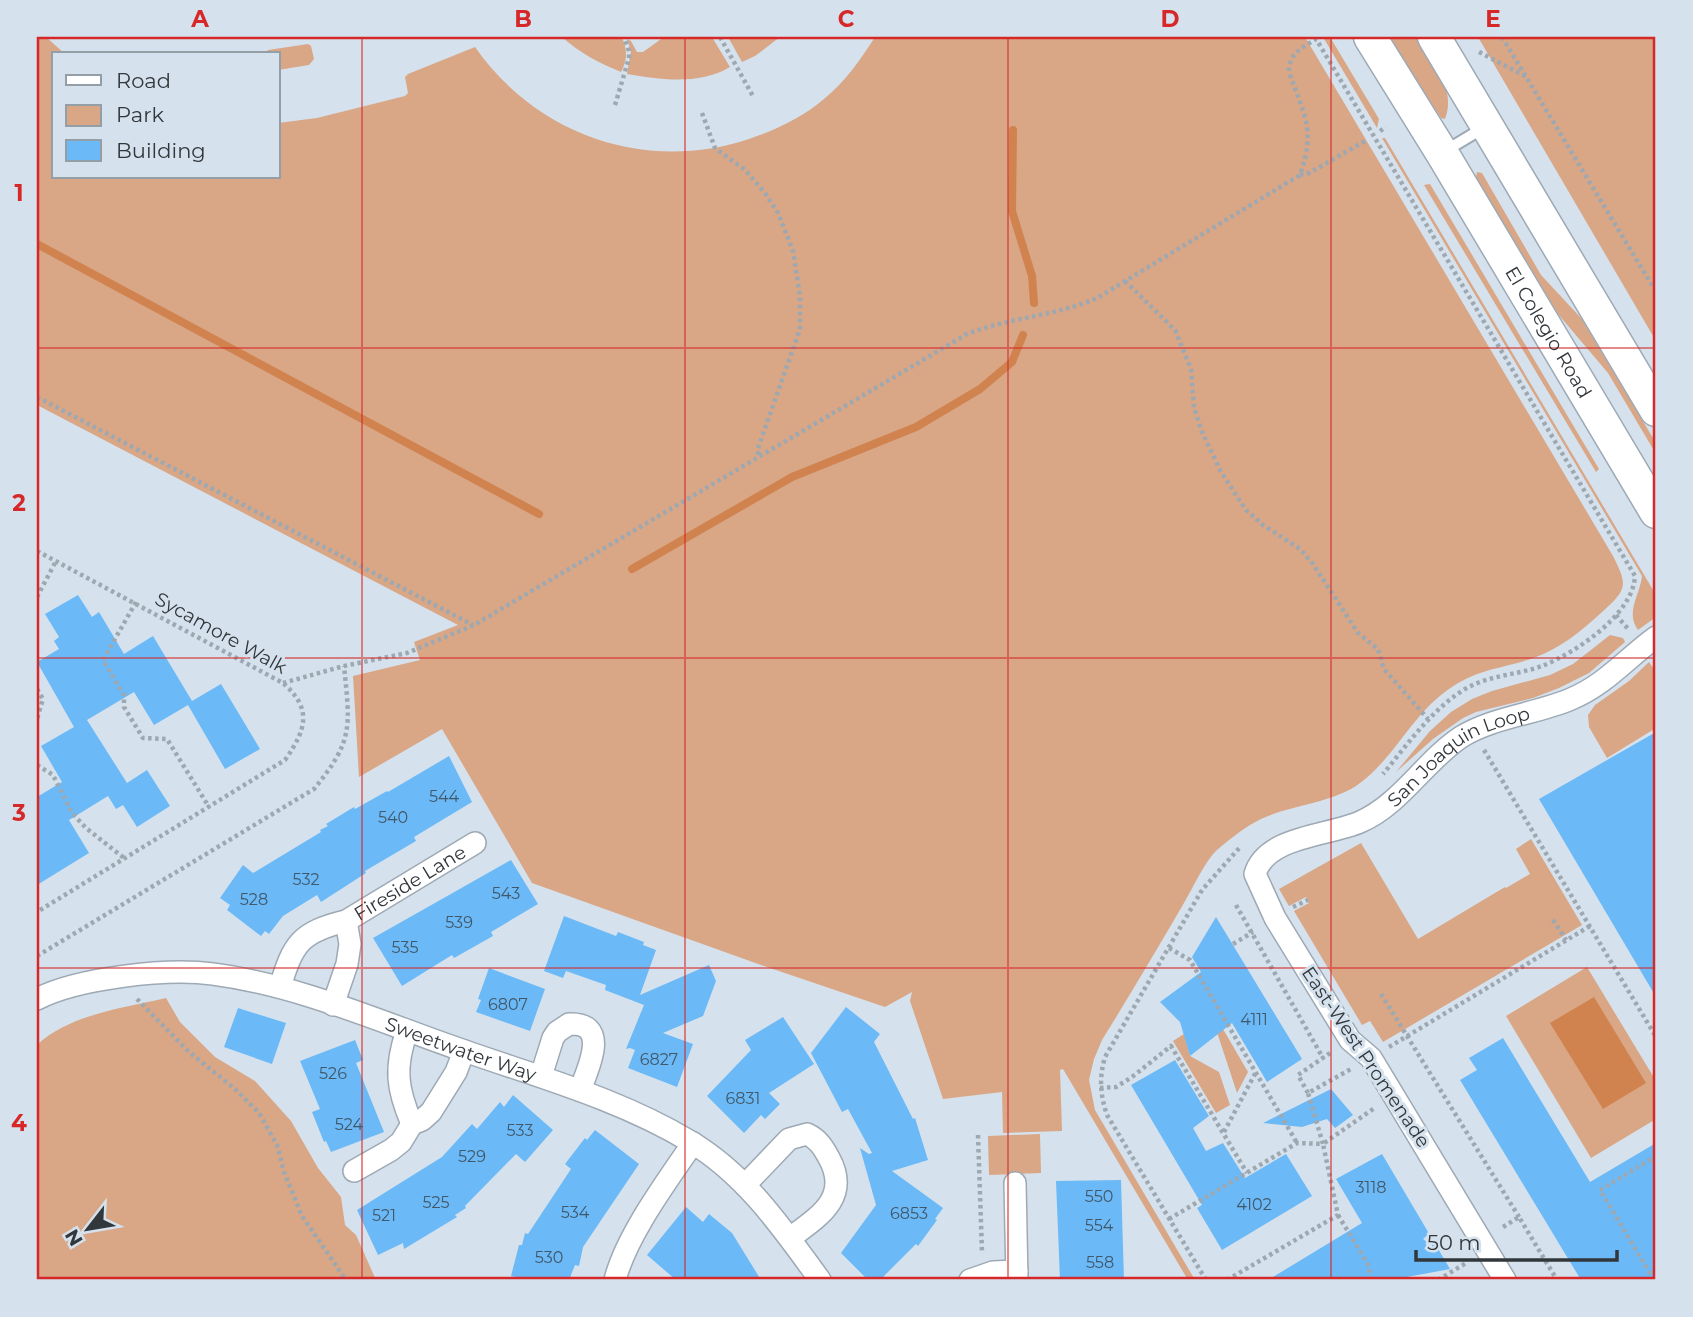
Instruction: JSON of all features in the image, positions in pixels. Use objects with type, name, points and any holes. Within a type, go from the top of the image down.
[{"type":"main road","name":"El Colegio Road","points":[[1370,37],[1656,512]]},
{"type":"main road","points":[[1434,37],[1656,410]]},
{"type":"street","name":"San Joaquin Loop","points":[[1257,867],[1265,857],[1281,847],[1358,823],[1369,817],[1450,746],[1472,731],[1498,721],[1536,712],[1589,690],[1610,677],[1656,636]]},
{"type":"street","name":"Fireside Lane","points":[[280,987],[288,960],[300,940],[324,926],[346,921],[475,843]]},
{"type":"street","name":"East-West Promenade","points":[[1257,867],[1255,874],[1275,918],[1350,1040],[1371,1058],[1504,1280]]},
{"type":"street","name":"Fireside Lane","points":[[333,1004],[347,964],[350,944],[346,921]]},
{"type":"street","name":"Sweetwater Way","points":[[37,999],[53,991],[90,981],[171,973],[211,974],[280,987],[541,1076],[634,1111],[692,1143],[745,1185],[790,1238],[820,1280]]},
{"type":"street","points":[[541,1076],[557,1032],[569,1024],[583,1026],[591,1035],[594,1048],[580,1090]]},
{"type":"street","points":[[407,1031],[400,1052],[398,1082],[412,1124]]},
{"type":"street","points":[[354,1171],[391,1150],[401,1142],[412,1124],[431,1112],[452,1079],[464,1051]]},
{"type":"street","points":[[745,1185],[789,1139],[807,1134],[819,1141],[834,1169],[834,1196],[830,1205],[817,1218],[790,1238]]},
{"type":"street","points":[[618,1279],[630,1242],[692,1143]]},
{"type":"street","points":[[970,1280],[993,1272],[1017,1276],[1015,1183]]},
{"type":"lane","points":[[1442,153],[1487,125]]},
{"type":"path","points":[[615,105],[629,58],[624,37]]},
{"type":"path","points":[[720,37],[754,98]]},
{"type":"path","points":[[1502,37],[1656,292]]},
{"type":"path","points":[[1300,175],[1309,133],[1289,72],[1289,64],[1299,49],[1315,38],[1632,569],[1634,587],[1616,615],[1588,640],[1565,656],[1539,667],[1492,678],[1466,688],[1429,719],[1375,781]]},
{"type":"path","points":[[1479,52],[1527,78]]},
{"type":"path","points":[[702,113],[715,148],[745,170],[765,193],[778,213],[793,251],[800,296],[800,329],[758,451],[760,457]]},
{"type":"path","points":[[1380,131],[1386,127]]},
{"type":"path","points":[[283,683],[344,666],[407,653],[474,625],[967,334],[993,324],[1085,304],[1300,175],[1309,173],[1367,140]]},
{"type":"path","points":[[1125,281],[1175,330],[1192,369],[1194,408],[1202,432],[1221,472],[1246,510],[1263,525],[1300,549],[1359,633],[1378,649],[1384,669],[1429,719]]},
{"type":"path","points":[[37,397],[474,625]]},
{"type":"path","name":"Sycamore Walk","points":[[37,551],[283,683],[297,696],[303,709],[302,728],[296,745],[285,760],[37,912]]},
{"type":"path","points":[[37,597],[56,561]]},
{"type":"path","name":"Sycamore Walk","points":[[136,602],[103,660],[124,695],[124,707],[144,738],[167,739],[209,807]]},
{"type":"path","points":[[1616,615],[1633,635]]},
{"type":"path","points":[[37,956],[314,789],[337,761],[345,740],[349,716],[344,666]]},
{"type":"path","points":[[37,689],[43,699],[37,719]]},
{"type":"path","points":[[1492,763],[1656,1037]]},
{"type":"path","points":[[37,765],[53,775],[72,813],[86,828],[124,858]]},
{"type":"path","points":[[1206,1280],[1107,1115],[1100,1088],[1101,1072],[1105,1057],[1202,890],[1241,846]]},
{"type":"path","points":[[1236,905],[1323,1058]]},
{"type":"path","points":[[1553,920],[1566,940]]},
{"type":"path","points":[[1386,1048],[1590,926]]},
{"type":"path","points":[[1233,944],[1261,927]]},
{"type":"path","points":[[1169,948],[1190,960],[1297,1143]]},
{"type":"path","points":[[1381,994],[1557,1280]]},
{"type":"path","points":[[137,999],[189,1052],[235,1089],[258,1113],[277,1146],[284,1172],[302,1216],[346,1280]]},
{"type":"path","points":[[1100,1088],[1116,1087],[1171,1045],[1247,1173]]},
{"type":"path","points":[[1341,1046],[1298,1076],[1308,1093],[1323,1144],[1338,1215],[1369,1266],[1371,1280]]},
{"type":"path","points":[[1308,1093],[1358,1065]]},
{"type":"path","points":[[1223,1133],[1257,1072]]},
{"type":"path","points":[[1169,1219],[1297,1143],[1323,1144],[1373,1108],[1385,1103]]},
{"type":"path","points":[[978,1135],[982,1256]]},
{"type":"path","points":[[1654,1280],[1600,1190],[1656,1156]]},
{"type":"path","points":[[1227,1280],[1338,1215]]},
{"type":"path","points":[[1503,1227],[1519,1217]]},
{"type":"path","points":[[1438,1280],[1467,1264]]},
{"type":"green space","points":[[37,37],[46,37],[63,52],[52,52],[52,178],[280,178],[280,123],[317,118],[405,96],[408,93],[405,77],[408,74],[475,47],[500,78],[530,104],[562,124],[597,139],[634,148],[672,151],[710,148],[749,139],[798,117],[816,106],[839,85],[875,37],[1305,37],[1613,556],[1623,582],[1616,599],[1554,649],[1478,674],[1444,693],[1417,719],[1383,762],[1356,786],[1333,797],[1273,814],[1255,822],[1217,850],[1204,868],[1102,1040],[1089,1080],[1095,1110],[1195,1280],[1188,1280],[1063,1069],[1060,1070],[1062,1131],[1003,1133],[1002,1092],[943,1099],[910,1001],[912,992],[885,1007],[532,883],[442,729],[359,777],[353,676],[420,660],[414,642],[458,625],[37,405]]},
{"type":"green space","points":[[562,37],[622,37],[626,54],[621,72],[590,57]]},
{"type":"green space","points":[[664,37],[712,37],[730,67],[706,77],[693,79],[627,74],[631,51],[627,39],[637,52],[643,52]]},
{"type":"green space","points":[[728,37],[780,37],[755,56],[742,62]]},
{"type":"green space","points":[[1323,37],[1330,37],[1379,119],[1377,128]]},
{"type":"green space","points":[[1388,37],[1419,37],[1445,87],[1448,108],[1445,119],[1441,118]]},
{"type":"green space","points":[[1478,37],[1656,37],[1656,341]]},
{"type":"green space","points":[[308,44],[314,59],[309,65],[280,70],[280,52],[266,52]]},
{"type":"green space","points":[[1382,138],[1385,138],[1656,595],[1656,617],[1638,630],[1634,623],[1633,610],[1642,576]]},
{"type":"green space","points":[[1477,172],[1482,173],[1541,275],[1581,318],[1656,443],[1656,454],[1608,373],[1558,314],[1476,177]]},
{"type":"green space","points":[[1430,184],[1599,469],[1596,472],[1424,185]]},
{"type":"green space","points":[[1610,635],[1623,638],[1625,642],[1589,673],[1533,698],[1476,712],[1463,718],[1433,739],[1396,772],[1430,731],[1451,712],[1492,691],[1550,675],[1573,664]]},
{"type":"green space","points":[[1649,662],[1656,672],[1656,728],[1607,758],[1589,727],[1588,715],[1595,705],[1629,681]]},
{"type":"green space","points":[[1531,839],[1582,925],[1383,1042],[1370,1021],[1362,1025],[1294,911],[1309,903],[1306,897],[1289,906],[1279,889],[1361,843],[1418,939],[1530,874],[1516,849]]},
{"type":"green space","points":[[1587,967],[1656,1081],[1656,1119],[1591,1158],[1506,1016]]},
{"type":"green space","points":[[166,998],[180,1022],[215,1057],[255,1081],[291,1121],[318,1168],[341,1197],[345,1225],[356,1235],[376,1280],[37,1280],[37,1045],[50,1034],[81,1019]]},
{"type":"green space","points":[[1212,1017],[1216,1017],[1248,1072],[1237,1093]]},
{"type":"green space","points":[[1184,1034],[1190,1056],[1219,1072],[1230,1105],[1216,1113],[1173,1041]]},
{"type":"green space","points":[[1040,1134],[1041,1173],[989,1175],[988,1136]]},
{"type":"shaded area","points":[[1594,997],[1646,1083],[1603,1109],[1550,1023]]},
{"type":"building","points":[[78,595],[92,617],[99,612],[124,654],[153,636],[192,701],[221,684],[260,749],[225,769],[188,705],[154,725],[134,692],[87,720],[127,783],[147,770],[170,806],[137,827],[123,805],[116,809],[108,796],[69,820],[89,853],[37,885],[37,797],[62,782],[41,746],[74,727],[37,662],[59,649],[54,641],[59,637],[45,614]]},
{"type":"building","points":[[1656,732],[1656,997],[1539,799]]},
{"type":"building","points":[[449,756],[472,802],[414,837],[416,841],[365,871],[366,873],[321,902],[317,895],[283,916],[269,934],[265,931],[261,936],[227,910],[230,905],[220,898],[243,865],[253,873],[321,832],[320,830],[328,826],[326,824],[354,807],[355,809],[388,792]]},
{"type":"building","points":[[511,860],[538,904],[491,932],[493,936],[454,958],[452,955],[402,986],[373,938]]},
{"type":"building","points":[[564,916],[616,936],[618,932],[656,950],[640,995],[709,965],[716,981],[703,1016],[663,1033],[693,1044],[677,1087],[628,1068],[635,1050],[626,1049],[644,1005],[605,990],[606,985],[566,971],[563,978],[544,971]]},
{"type":"building","points":[[1216,917],[1302,1059],[1267,1082],[1232,1023],[1190,1056],[1180,1022],[1160,1002],[1201,972],[1192,957]]},
{"type":"building","points":[[489,968],[545,989],[530,1031],[476,1012]]},
{"type":"building","points":[[846,1007],[880,1034],[874,1042],[913,1119],[915,1118],[928,1160],[892,1171],[943,1208],[918,1246],[916,1244],[880,1280],[868,1280],[841,1253],[876,1205],[860,1148],[872,1153],[848,1109],[842,1112],[811,1053]]},
{"type":"building","points":[[238,1008],[286,1023],[272,1064],[224,1047]]},
{"type":"building","points":[[783,1017],[814,1064],[769,1093],[780,1104],[765,1119],[761,1115],[744,1133],[707,1096],[751,1050],[745,1040]]},
{"type":"building","points":[[1503,1038],[1590,1182],[1656,1143],[1656,1280],[1581,1280],[1460,1080],[1477,1070],[1469,1058]]},
{"type":"building","points":[[355,1040],[363,1060],[356,1063],[384,1132],[331,1152],[312,1112],[320,1109],[300,1061]]},
{"type":"building","points":[[1175,1060],[1209,1116],[1193,1128],[1206,1151],[1223,1143],[1245,1178],[1286,1154],[1312,1196],[1222,1250],[1197,1208],[1202,1205],[1131,1085]]},
{"type":"building","points":[[1331,1089],[1353,1115],[1335,1128],[1327,1119],[1302,1127],[1263,1123]]},
{"type":"building","points":[[513,1095],[553,1130],[525,1162],[516,1154],[466,1208],[455,1215],[457,1217],[404,1249],[403,1243],[378,1255],[357,1210],[442,1157],[472,1124],[477,1129],[500,1102],[504,1107]]},
{"type":"building","points":[[595,1130],[639,1164],[583,1247],[579,1266],[575,1265],[569,1280],[530,1280],[511,1276],[525,1233],[528,1234],[571,1169],[565,1164],[585,1138],[587,1140]]},
{"type":"building","points":[[1382,1154],[1450,1269],[1391,1280],[1268,1280],[1362,1223],[1336,1179]]},
{"type":"building","points":[[1121,1180],[1124,1280],[1060,1280],[1056,1181]]},
{"type":"building","points":[[686,1207],[703,1222],[709,1214],[732,1233],[761,1280],[676,1280],[647,1255]]},
{"type":"waterway","points":[[1013,130],[1012,211],[1032,276],[1034,303]]},
{"type":"waterway","points":[[37,244],[539,514]]},
{"type":"waterway","points":[[632,569],[792,477],[916,427],[980,389],[1012,362],[1023,335]]}]
